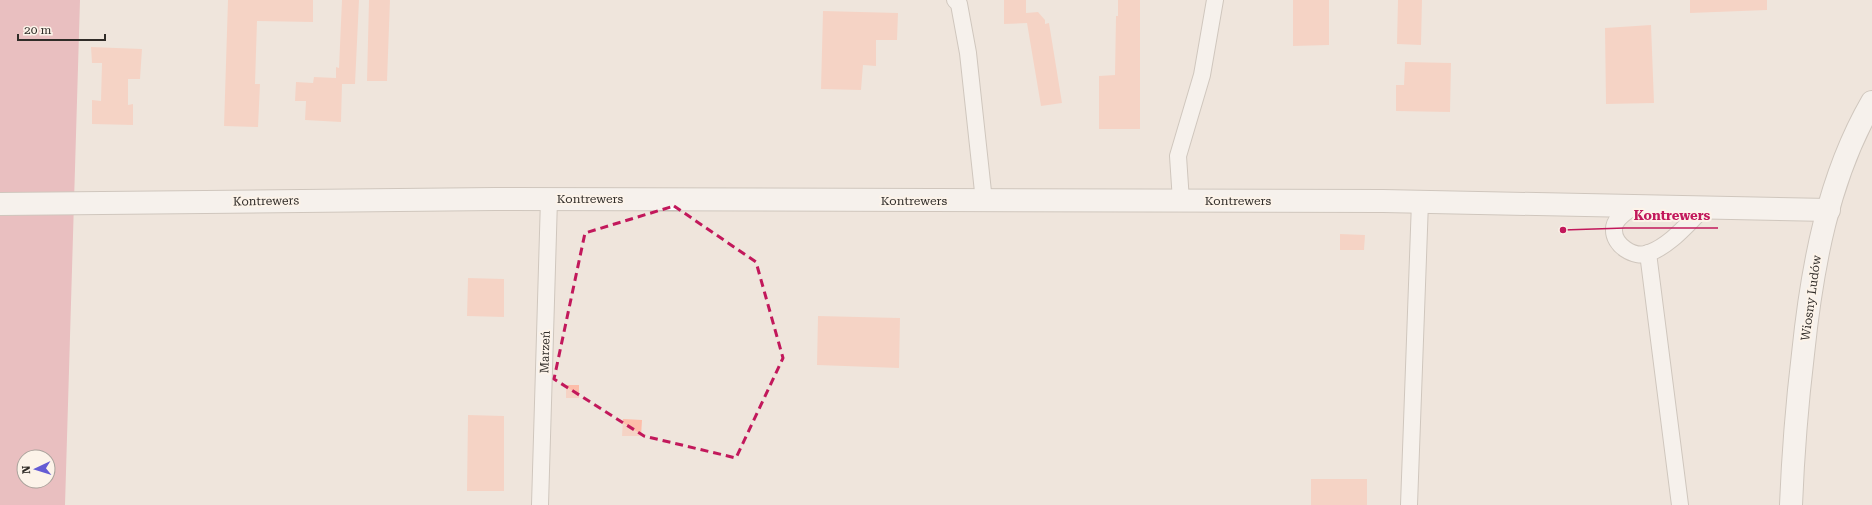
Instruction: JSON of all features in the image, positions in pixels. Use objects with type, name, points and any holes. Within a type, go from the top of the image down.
[{"type":"street","name":"Wiosny Ludów","points":[[1791,505],[1797,402],[1806,317],[1818,246],[1847,153],[1858,125],[1872,102]]},
{"type":"street","name":"Kontrewers","points":[[0,204],[549,199],[1181,201],[1420,202],[1829,210]]},
{"type":"lane","points":[[1181,201],[1178,156],[1202,75],[1215,0]]},
{"type":"lane","points":[[958,1],[968,53],[984,201]]},
{"type":"lane","name":"Marzeń","points":[[540,505],[549,199]]},
{"type":"lane","points":[[1409,505],[1420,202]]},
{"type":"lane","points":[[1634,206],[1617,219],[1614,228],[1616,238],[1626,251],[1638,254],[1648,253],[1670,240],[1704,208]]},
{"type":"lane","points":[[1648,253],[1680,505]]},
{"type":"highlighted area","points":[[674,206],[756,262],[783,358],[736,458],[644,436],[554,379],[585,233]]},
{"type":"shaded area","points":[[0,0],[80,0],[65,505],[0,505]]},
{"type":"building","points":[[228,0],[313,0],[313,22],[257,21],[255,84],[260,84],[258,127],[224,126]]},
{"type":"building","points":[[342,0],[359,0],[355,84],[342,84],[341,122],[305,120],[306,101],[295,101],[296,82],[313,83],[314,77],[336,78],[336,67],[339,68]]},
{"type":"building","points":[[369,0],[390,0],[387,81],[367,81]]},
{"type":"building","points":[[1004,0],[1026,0],[1026,13],[1038,12],[1045,20],[1045,24],[1049,23],[1062,103],[1041,106],[1027,23],[1004,24]]},
{"type":"building","points":[[1118,0],[1140,0],[1140,129],[1099,129],[1099,76],[1115,75],[1116,16],[1118,16]]},
{"type":"building","points":[[1293,0],[1329,0],[1329,45],[1293,46]]},
{"type":"building","points":[[1398,0],[1422,0],[1421,45],[1397,44]]},
{"type":"building","points":[[1690,0],[1767,0],[1767,10],[1690,13]]},
{"type":"building","points":[[823,11],[898,13],[897,40],[876,40],[876,66],[863,65],[861,90],[821,89]]},
{"type":"building","points":[[1651,25],[1654,103],[1606,104],[1605,28]]},
{"type":"building","points":[[91,47],[142,49],[140,79],[128,79],[128,105],[133,104],[133,125],[92,124],[92,100],[101,101],[102,63],[92,63]]},
{"type":"building","points":[[1405,62],[1451,63],[1450,112],[1396,111],[1396,85],[1404,85]]},
{"type":"building","points":[[1340,234],[1365,235],[1364,250],[1340,250]]},
{"type":"building","points":[[468,278],[504,279],[504,317],[467,316]]},
{"type":"building","points":[[818,316],[900,318],[899,368],[817,365]]},
{"type":"building","points":[[566,385],[579,385],[579,398],[566,398]]},
{"type":"building","points":[[468,415],[504,416],[504,491],[467,491]]},
{"type":"building","points":[[623,419],[642,420],[641,436],[622,436]]},
{"type":"building","points":[[1311,479],[1367,479],[1367,505],[1311,505]]},
{"type":"place","name":"Kontrewers","points":[[1563,230]]}]
